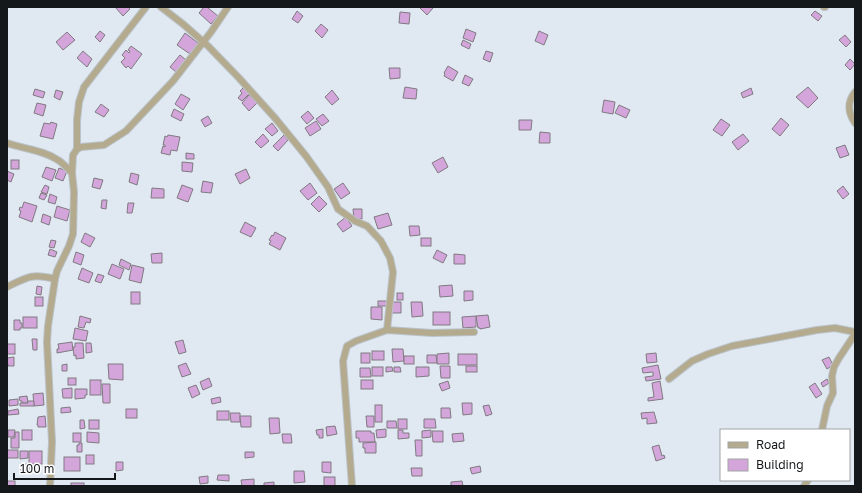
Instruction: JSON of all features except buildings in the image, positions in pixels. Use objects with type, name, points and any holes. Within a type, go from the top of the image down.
[{"type":"street","points":[[50,486],[52,442],[47,342],[48,326],[54,279],[73,234],[74,192],[72,173],[73,155],[77,149],[78,102],[84,86],[146,7]]},
{"type":"street","points":[[160,7],[204,42],[280,123],[328,187],[338,209],[355,221],[367,226],[381,241],[390,258],[392,272],[387,330]]},
{"type":"street","points":[[77,149],[104,145],[126,131],[173,81],[204,42],[228,7]]},
{"type":"street","points":[[855,92],[850,103],[849,111],[855,123]]},
{"type":"street","points":[[7,143],[47,154],[59,160],[72,173]]},
{"type":"street","points":[[7,287],[25,278],[37,275],[54,279]]},
{"type":"street","points":[[669,379],[692,361],[732,346],[835,328],[855,333],[834,367],[832,376],[833,393],[827,406],[822,429]]},
{"type":"street","points":[[352,486],[343,361],[347,346],[356,341],[387,330],[432,333],[474,332]]}]
